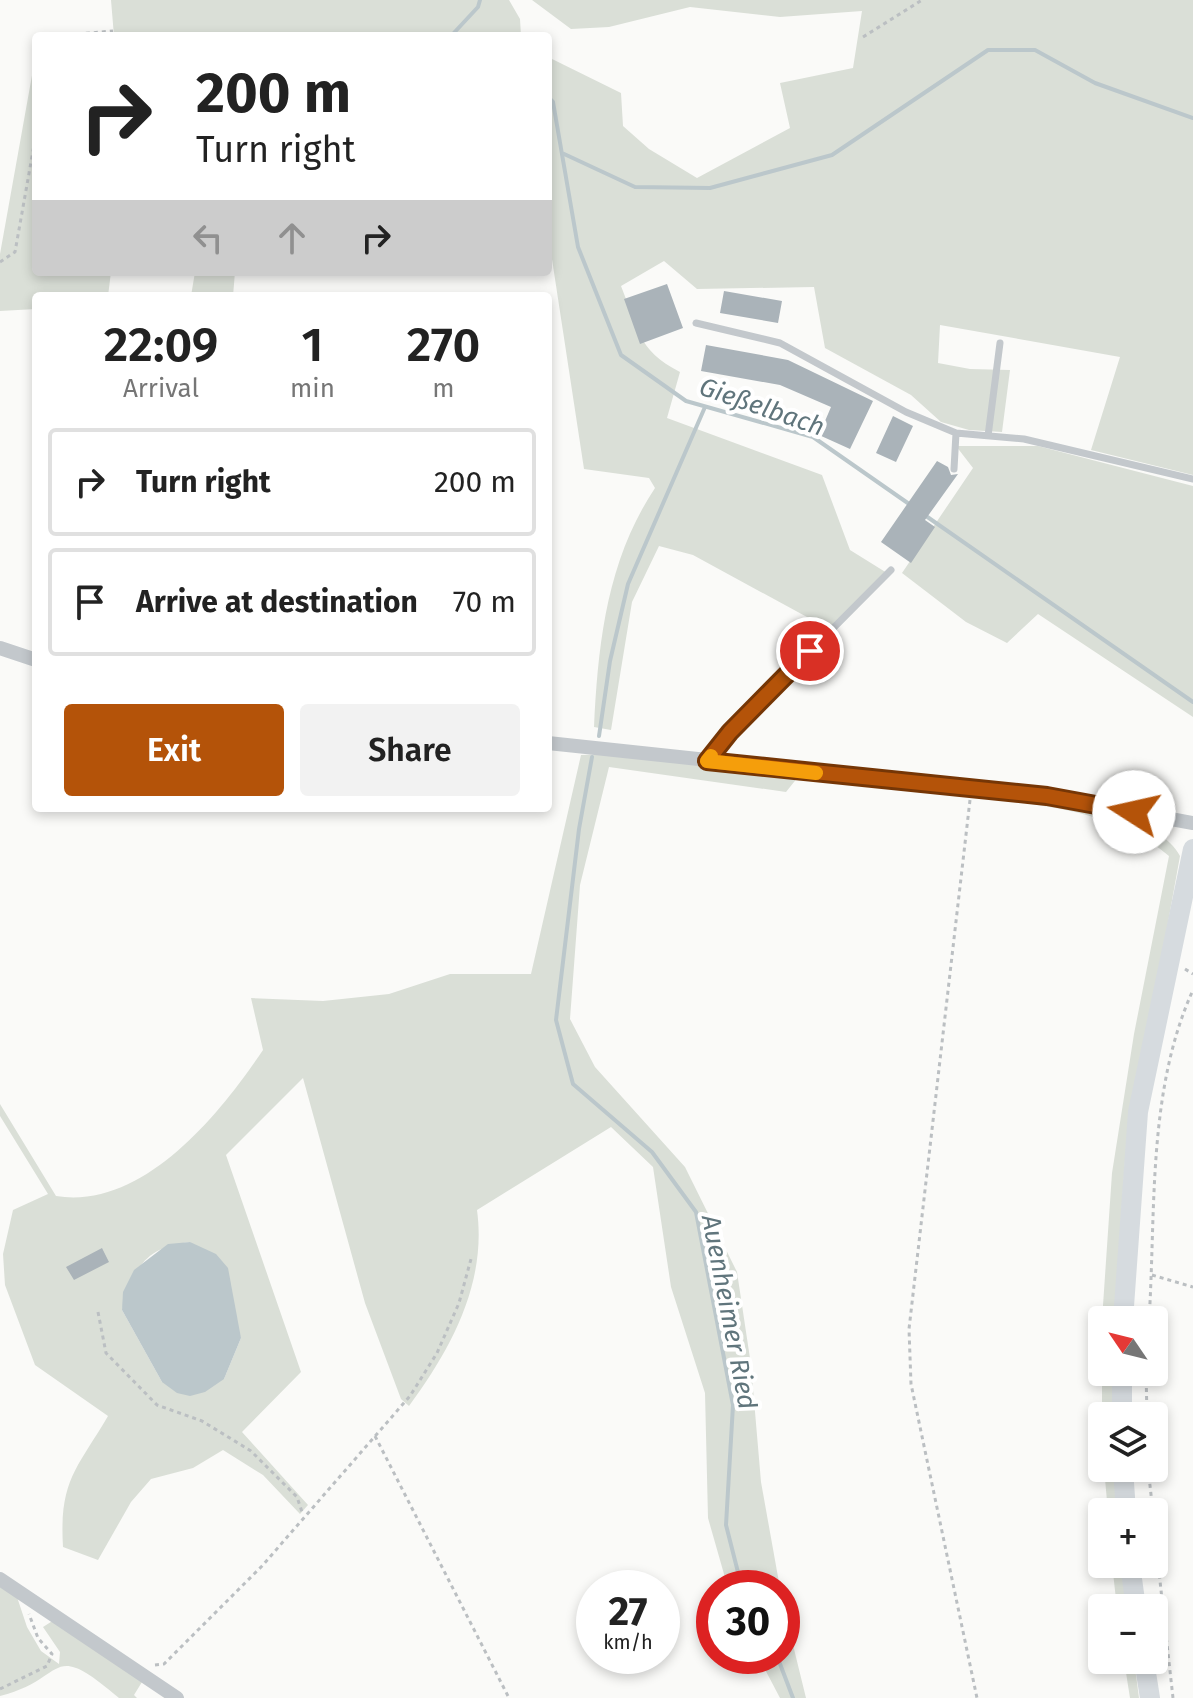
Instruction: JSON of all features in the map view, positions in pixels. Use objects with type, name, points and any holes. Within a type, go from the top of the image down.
[{"type":"main road","points":[[1124,1306],[1138,1112],[1193,849]]},
{"type":"main road","points":[[1146,1674],[1150,1698]]},
{"type":"street","points":[[0,648],[32,659]]},
{"type":"street","points":[[552,743],[1047,796],[1193,823]]},
{"type":"street","points":[[0,1579],[177,1698]]},
{"type":"lane","points":[[696,323],[780,343],[906,412],[956,433],[1024,439],[1193,479]]},
{"type":"lane","points":[[988,436],[1000,343]]},
{"type":"lane","points":[[954,469],[956,433]]},
{"type":"lane","points":[[707,761],[730,732],[891,570]]},
{"type":"path","points":[[863,37],[922,0]]},
{"type":"path","points":[[101,32],[113,31]]},
{"type":"path","points":[[0,262],[15,252],[32,156]]},
{"type":"path","points":[[971,789],[909,1329],[911,1384],[977,1698]]},
{"type":"path","points":[[1150,1306],[1155,1178],[1165,1101],[1180,1019],[1193,990]]},
{"type":"path","points":[[130,1667],[164,1664],[262,1566],[303,1515],[410,1396],[437,1353],[459,1303],[471,1259]]},
{"type":"path","points":[[1152,1275],[1193,1287]]},
{"type":"path","points":[[98,1312],[106,1353],[157,1405],[202,1421],[251,1451],[297,1497],[303,1515]]},
{"type":"path","points":[[375,1436],[509,1698]]},
{"type":"path","points":[[1160,1578],[1173,1698]]},
{"type":"path","points":[[0,1689],[47,1666],[52,1654],[30,1625],[29,1613],[33,1602]]},
{"type":"shaded area","points":[[111,0],[509,0],[520,19],[521,32],[114,32]]},
{"type":"shaded area","points":[[532,0],[1193,0],[1193,475],[1091,450],[1120,357],[940,325],[938,363],[970,369],[1010,370],[1002,432],[969,430],[941,422],[911,395],[825,348],[814,287],[697,289],[664,261],[621,286],[647,346],[680,372],[667,418],[822,475],[850,550],[887,573],[829,629],[693,555],[659,546],[632,602],[611,730],[594,727],[598,664],[608,603],[626,544],[655,488],[649,478],[584,469],[552,259],[552,59],[621,93],[623,126],[649,149],[697,178],[790,128],[780,83],[853,68],[862,11],[780,17],[690,7],[609,27],[571,29]]},
{"type":"shaded area","points":[[32,75],[32,276],[110,276],[108,292],[32,292],[32,309],[0,311],[0,254]]},
{"type":"shaded area","points":[[194,276],[235,276],[233,292],[192,292]]},
{"type":"shaded area","points":[[956,446],[1038,446],[1193,486],[1193,717],[1038,614],[1007,643],[966,622],[902,573],[973,468]]},
{"type":"shaded area","points":[[610,754],[798,777],[786,792],[609,767],[580,885],[570,1019],[595,1067],[685,1167],[737,1272],[751,1365],[761,1482],[777,1570],[723,1570],[708,1518],[705,1393],[671,1287],[653,1167],[611,1127],[477,1210],[479,1237],[471,1289],[452,1338],[409,1406],[401,1399],[365,1303],[303,1078],[226,1155],[301,1372],[242,1432],[308,1505],[300,1514],[263,1475],[223,1450],[193,1468],[151,1479],[131,1502],[98,1560],[63,1547],[67,1490],[79,1463],[108,1416],[35,1365],[5,1285],[3,1254],[13,1210],[48,1194],[0,1116],[0,1104],[56,1196],[88,1196],[119,1188],[148,1173],[176,1152],[225,1102],[263,1050],[251,998],[323,1001],[389,994],[450,974],[531,974],[581,755]],"holes":[[[190,1242],[241,1338],[224,1379],[162,1382],[122,1310],[131,1283],[143,1262],[162,1249]]]},
{"type":"shaded area","points":[[975,796],[1055,805],[1118,817],[1145,827],[1167,840],[1180,856],[1125,1161],[1115,1306],[1103,1306],[1112,1173],[1134,1034],[1169,856],[1148,841],[1102,819],[1051,807]]},
{"type":"shaded area","points":[[190,1242],[216,1254],[228,1268],[241,1338],[224,1379],[205,1392],[190,1396],[177,1393],[162,1382],[122,1310],[123,1292],[134,1270],[168,1244]]},
{"type":"shaded area","points":[[1102,1386],[1113,1386],[1113,1402],[1102,1402]]},
{"type":"shaded area","points":[[1105,1482],[1117,1482],[1118,1498],[1107,1498]]},
{"type":"shaded area","points":[[1114,1578],[1124,1578],[1126,1594],[1115,1594]]},
{"type":"shaded area","points":[[0,1585],[17,1597],[27,1627],[41,1651],[59,1664],[60,1652],[43,1627],[54,1620],[142,1682],[134,1695],[137,1698],[119,1698],[96,1680],[68,1666],[58,1668],[22,1689],[0,1696]]},
{"type":"shaded area","points":[[767,1674],[800,1674],[806,1698],[780,1698]]},
{"type":"shaded area","points":[[1126,1674],[1136,1674],[1139,1698],[1130,1698]]},
{"type":"building","points":[[667,284],[683,328],[640,344],[624,299]]},
{"type":"building","points":[[724,291],[782,301],[778,323],[720,313]]},
{"type":"building","points":[[706,345],[788,360],[873,401],[850,449],[819,435],[831,407],[780,385],[701,371]]},
{"type":"building","points":[[893,416],[913,426],[896,462],[876,453]]},
{"type":"building","points":[[937,461],[948,467],[951,475],[958,474],[925,520],[935,527],[911,563],[881,542]]},
{"type":"building","points":[[102,1248],[109,1262],[74,1280],[66,1267]]},
{"type":"waterway","name":"Gießelbach","points":[[455,32],[478,7],[480,0]]},
{"type":"waterway","points":[[562,153],[635,187],[710,188],[832,155],[988,50],[1035,50],[1095,83],[1193,118]]},
{"type":"waterway","name":"Gießelbach","points":[[552,101],[578,247],[621,355],[686,401],[813,437],[912,506]]},
{"type":"waterway","name":"Auenheimer Ried","points":[[599,736],[610,661],[628,584],[705,407]]},
{"type":"waterway","name":"Gießelbach","points":[[926,516],[1193,702]]},
{"type":"waterway","name":"Auenheimer Ried","points":[[592,757],[579,829],[556,1020],[573,1084],[652,1152],[696,1212],[733,1405],[726,1525],[737,1570]]},
{"type":"waterway","name":"Auenheimer Ried","points":[[784,1674],[793,1698]]},
{"type":"slow traffic","points":[[711,756],[707,761],[816,773]]},
{"type":"route","points":[[810,651],[730,732],[707,761],[1047,796],[1134,812]]}]
